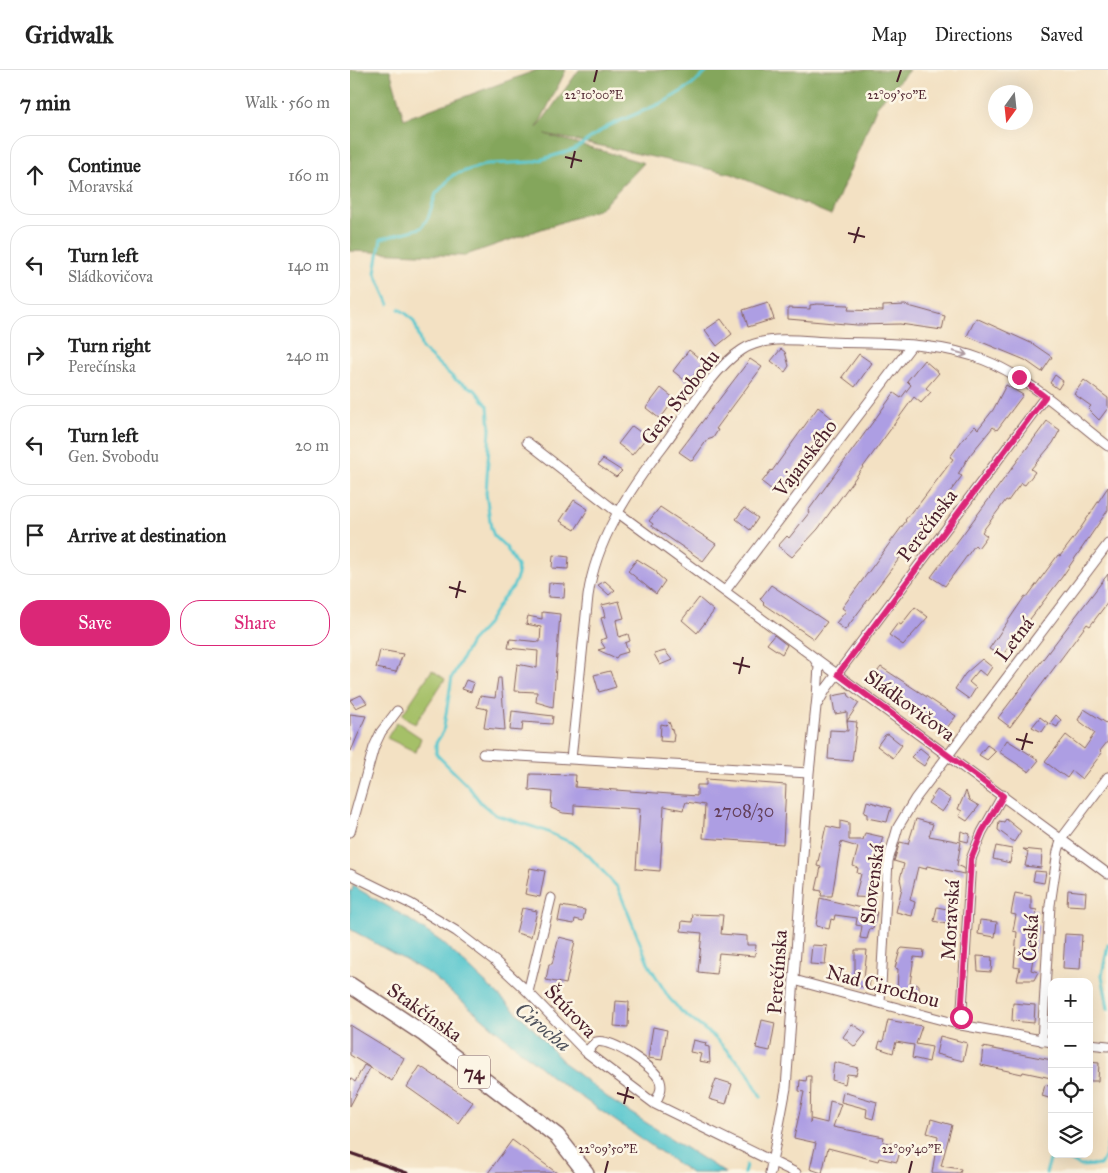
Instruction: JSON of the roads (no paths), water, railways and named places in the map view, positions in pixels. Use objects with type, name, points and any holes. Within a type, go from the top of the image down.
[{"type":"main road","name":"Stakčínska","points":[[350,985],[424,1034],[557,1136],[586,1173]]},
{"type":"street","name":"Gen. Svobodu","points":[[571,759],[591,576],[618,512],[707,386],[725,363],[743,349],[767,340],[912,345],[948,350],[984,360],[1019,377],[1108,446]]},
{"type":"street","name":"Vajanského","points":[[726,591],[912,345]]},
{"type":"street","name":"Perečínska","points":[[814,715],[821,696],[1045,397]]},
{"type":"street","name":"Sládkovičova","points":[[527,442],[618,512],[1062,838],[1108,874]]},
{"type":"street","name":"Letná","points":[[948,755],[1108,544]]},
{"type":"street","name":"Perečínska","points":[[771,1172],[786,1088],[809,773],[819,666],[812,655]]},
{"type":"street","name":"Perečínska","points":[[812,655],[815,672],[813,692],[814,715]]},
{"type":"street","points":[[818,679],[830,672],[838,674]]},
{"type":"street","name":"Perečínska","points":[[813,692],[818,679]]},
{"type":"street","points":[[832,682],[837,679],[848,681]]},
{"type":"street","points":[[350,832],[374,747],[381,732],[397,711]]},
{"type":"street","points":[[484,754],[809,773]]},
{"type":"street","name":"Slovenská","points":[[880,1003],[888,861],[898,827],[915,799],[948,755]]},
{"type":"street","points":[[1062,838],[1108,777]]},
{"type":"street","name":"Moravská","points":[[961,1025],[971,859],[982,832],[1003,796]]},
{"type":"street","name":"Česká","points":[[1047,1041],[1050,905],[1062,838]]},
{"type":"street","name":"Štúrova","points":[[350,874],[411,904],[456,931],[495,961],[586,1052],[655,1104],[796,1173]]},
{"type":"street","points":[[528,992],[551,898]]},
{"type":"street","name":"Nad Cirochou","points":[[794,980],[961,1025],[1047,1041]]},
{"type":"street","points":[[586,1052],[596,1042],[607,1042],[651,1070],[659,1079],[661,1087],[655,1104]]},
{"type":"street","points":[[1093,1044],[1108,1046]]},
{"type":"water","points":[[353,886],[404,916],[443,943],[529,1024],[565,1064],[612,1101],[725,1173],[691,1173],[552,1077],[430,974],[350,929],[350,891],[352,891]]},
{"type":"waterway","points":[[389,304],[375,273],[381,239],[421,228],[428,218],[436,194],[453,175],[487,164],[533,162],[573,150],[608,126],[664,102],[692,85],[709,70]]},
{"type":"waterway","points":[[399,309],[406,313],[414,322],[422,349],[456,380],[475,390],[488,406],[490,429],[486,493],[491,528],[494,536],[506,547],[517,566],[518,575],[513,587],[503,598],[485,627],[471,642],[452,677],[443,732],[436,743],[436,754],[468,786],[481,803],[496,815],[543,830],[572,843],[589,856],[618,888],[649,965],[669,998],[682,1012],[713,1036],[747,1071],[761,1097]]},
{"type":"waterway","points":[[1108,945],[1102,975],[1108,1009]]},
{"type":"waterway","points":[[1046,1173],[1050,1160],[1066,1158],[1080,1166],[1100,1165],[1105,1156],[1108,1142]]},
{"type":"waterway","points":[[744,1173],[746,1165]]},
{"type":"railway","points":[[350,1153],[407,1173]]},
{"type":"water label","name":"Cirocha","points":[[543,1027]]}]
